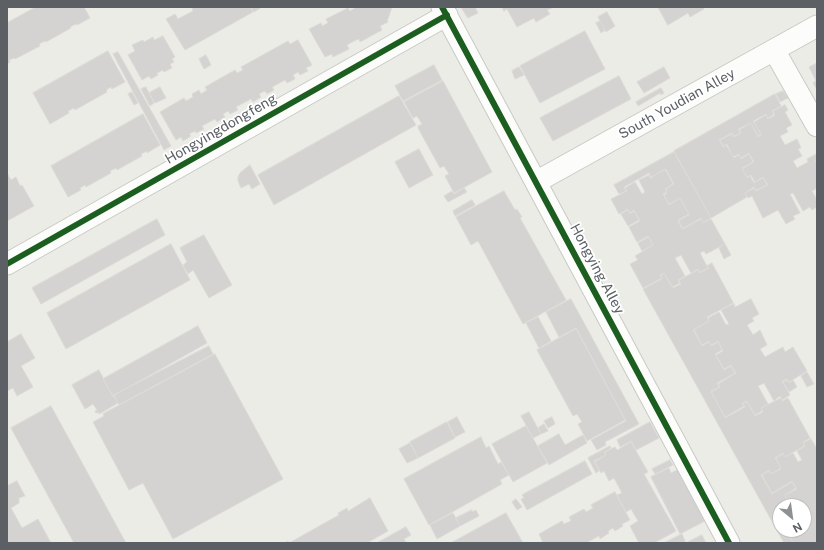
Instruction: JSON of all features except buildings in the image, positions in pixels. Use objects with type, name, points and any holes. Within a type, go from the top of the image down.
[{"type":"street","name":"Hongying Alley","points":[[445,11],[729,543]]},
{"type":"street","name":"Hongyingdongfeng","points":[[7,264],[445,11]]},
{"type":"street","name":"South Youdian Alley","points":[[536,182],[817,26]]},
{"type":"street","points":[[774,50],[817,126]]},
{"type":"cycle path","points":[[442,7],[729,543]]},
{"type":"cycle path","points":[[7,264],[447,15]]}]
